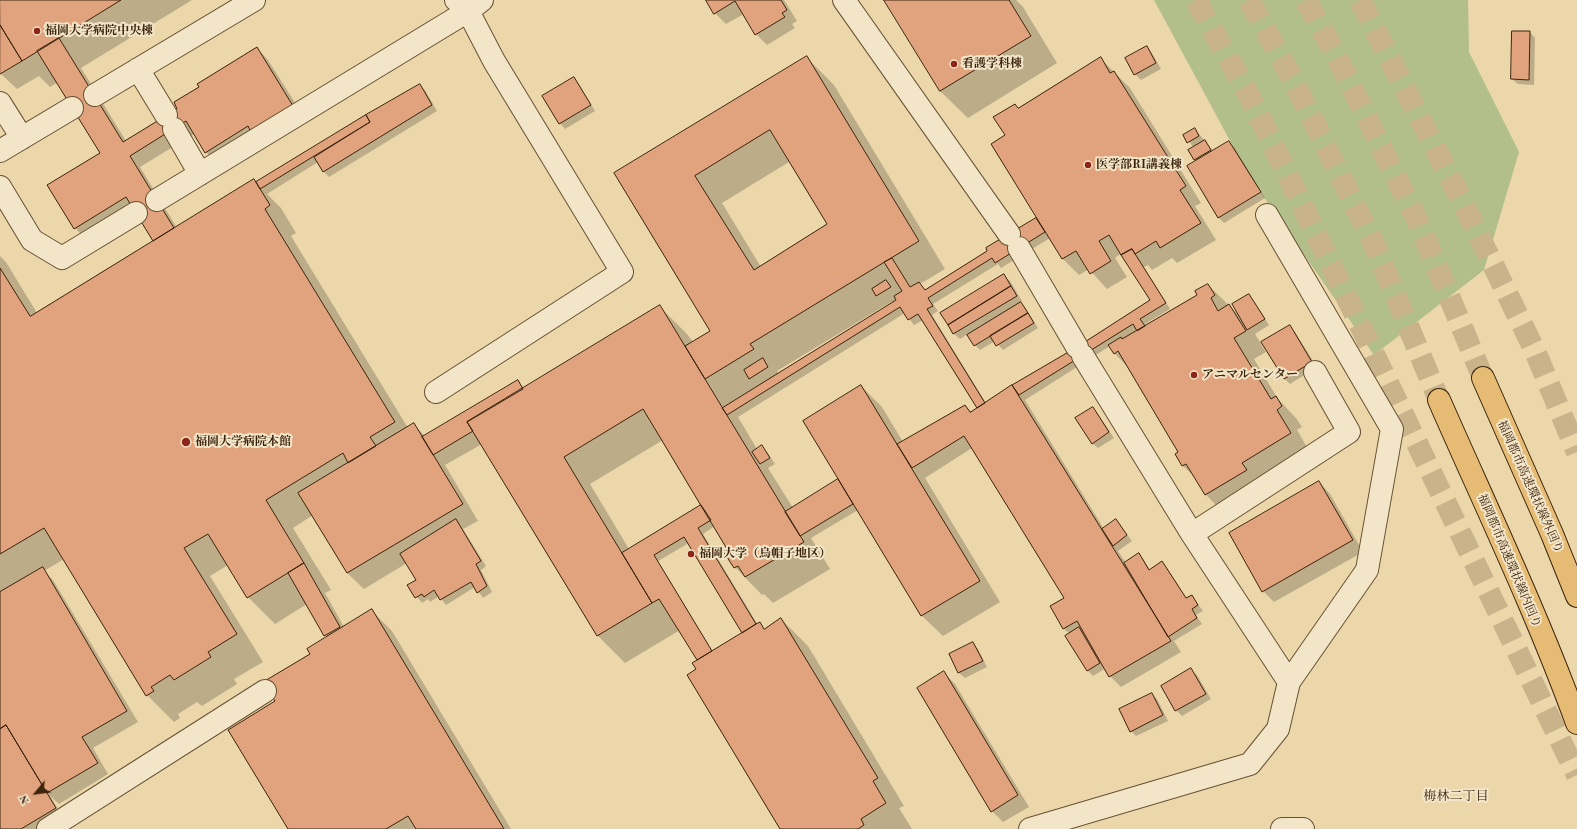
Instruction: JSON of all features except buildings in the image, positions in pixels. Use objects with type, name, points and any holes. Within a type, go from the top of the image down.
[{"type":"highway","name":"福岡都市高速環状線外回り","points":[[1483,378],[1552,534],[1577,596]]},
{"type":"highway","name":"福岡都市高速環状線内回り","points":[[1439,400],[1507,554],[1577,723]]},
{"type":"street","points":[[95,95],[254,0]]},
{"type":"street","points":[[844,0],[1014,241],[1192,534],[1289,682]]},
{"type":"street","points":[[157,200],[469,4],[494,61],[622,272],[436,392]]},
{"type":"street","points":[[138,69],[200,174]]},
{"type":"street","points":[[0,103],[22,138]]},
{"type":"street","points":[[0,151],[72,108]]},
{"type":"street","points":[[0,187],[32,240],[62,258],[136,213]]},
{"type":"street","points":[[1030,829],[1250,764],[1278,729],[1289,682],[1367,570],[1392,429],[1267,215]]},
{"type":"street","points":[[1192,534],[1349,432],[1315,372]]},
{"type":"street","points":[[48,829],[265,691]]},
{"type":"street","points":[[1282,829],[1303,829]]},
{"type":"green space","points":[[1154,0],[1468,0],[1469,52],[1519,152],[1484,270],[1374,355],[1249,176]]},
{"type":"tunnel","points":[[1196,0],[1251,99],[1577,775]]},
{"type":"tunnel","points":[[1249,0],[1292,78],[1374,244],[1439,400]]},
{"type":"tunnel","points":[[1306,0],[1336,55],[1419,224],[1483,378]]},
{"type":"tunnel","points":[[1360,0],[1464,205],[1535,351],[1577,452]]},
{"type":"place","name":"福岡大学病院中央棟","points":[[37,31]]},
{"type":"place","name":"看護学科棟","points":[[954,64]]},
{"type":"place","name":"医学部RI講義棟","points":[[1088,165]]},
{"type":"place","name":"アニマルセンター","points":[[1194,375]]},
{"type":"place","name":"福岡大学病院本館","points":[[186,442]]},
{"type":"place","name":"福岡大学（烏帽子地区）","points":[[691,554]]},
{"type":"district","name":"梅林二丁目","points":[[1456,797]]}]
